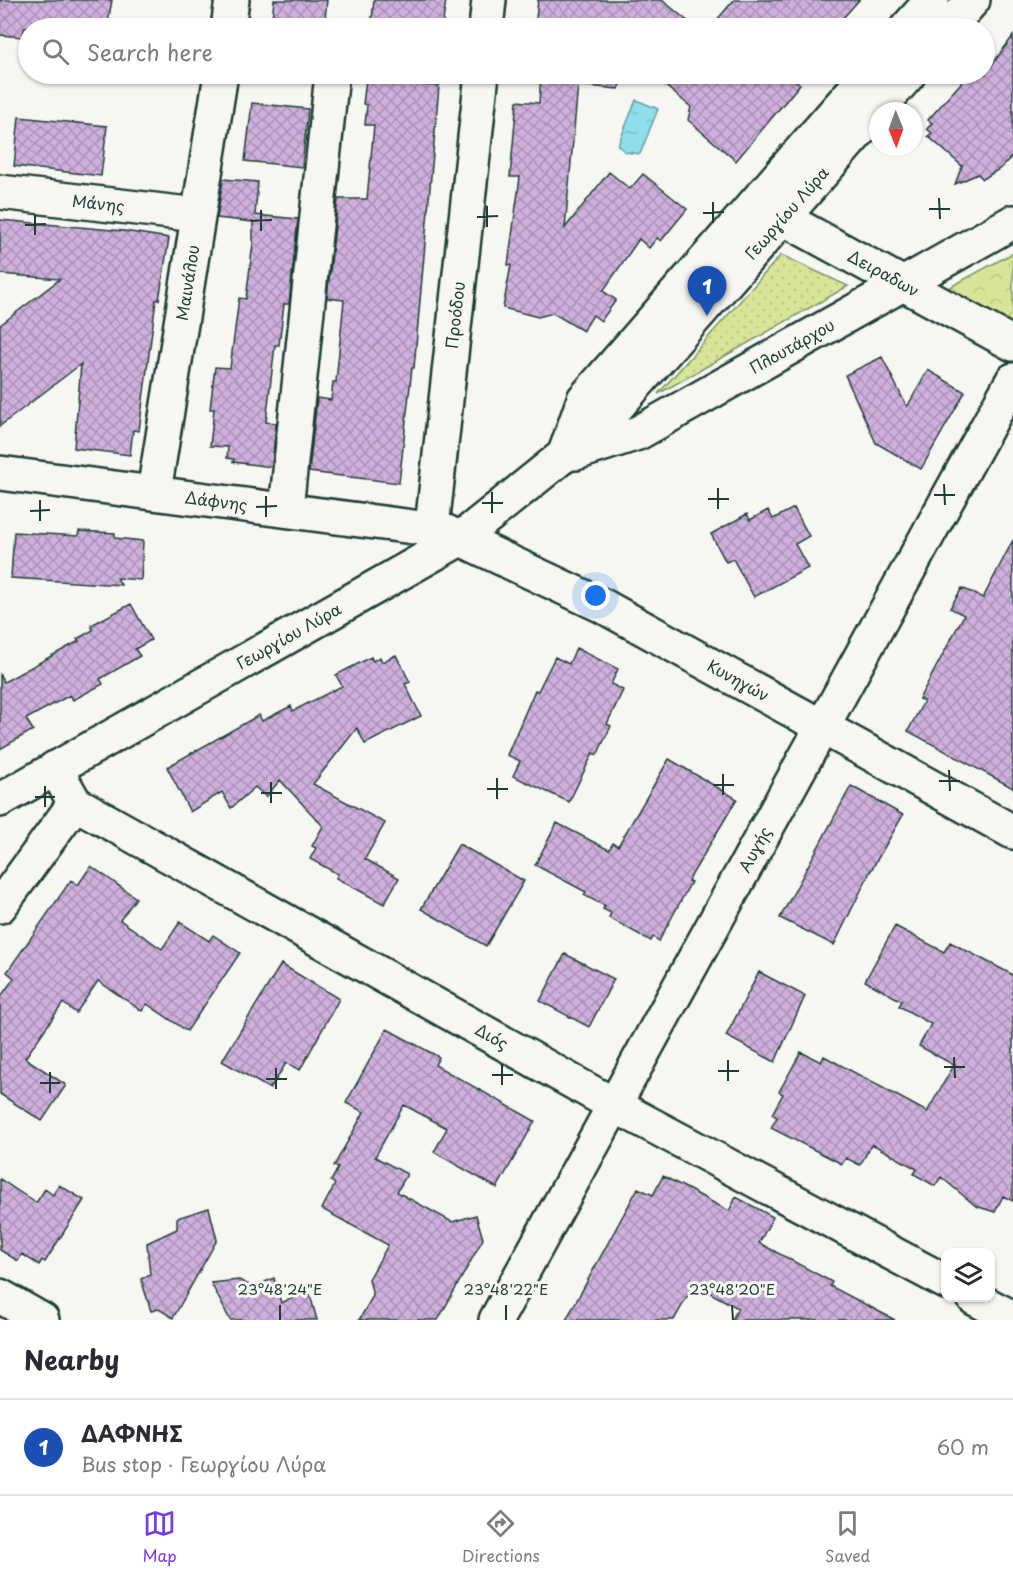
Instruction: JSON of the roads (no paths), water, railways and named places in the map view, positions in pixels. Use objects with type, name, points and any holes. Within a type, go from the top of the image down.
[{"type":"street","points":[[229,18],[232,0]]},
{"type":"street","points":[[487,18],[489,0]]},
{"type":"street","points":[[916,18],[932,0]]},
{"type":"street","points":[[957,18],[973,0]]},
{"type":"street","name":"Μαινάλου","points":[[154,492],[218,84]]},
{"type":"street","points":[[286,509],[331,84]]},
{"type":"street","name":"Προόδου","points":[[446,533],[481,84]]},
{"type":"street","name":"Γεωργίου Λύρα","points":[[769,210],[861,84]]},
{"type":"street","name":"Γεωργίου Λύρα","points":[[0,800],[446,533],[564,456],[584,399],[769,210],[899,84]]},
{"type":"street","name":"Μάνης","points":[[0,192],[197,215]]},
{"type":"street","name":"Δειραδων","points":[[769,210],[1013,344]]},
{"type":"street","name":"Πλουτάρχου","points":[[564,456],[638,433],[1013,222]]},
{"type":"street","name":"Αυγής","points":[[496,1320],[1013,380]]},
{"type":"street","name":"Δάφνης","points":[[0,473],[286,509],[446,533]]},
{"type":"street","name":"Κυνηγών","points":[[446,533],[603,606],[1013,832]]},
{"type":"street","points":[[0,906],[75,803],[55,768]]},
{"type":"street","name":"Διός","points":[[75,803],[614,1105],[941,1280]]},
{"type":"street","points":[[0,1296],[42,1320]]},
{"type":"street","points":[[982,1302],[1013,1318]]},
{"type":"water","points":[[636,100],[658,109],[640,154],[625,152],[618,145]]},
{"type":"place","name":"ΔΑΦΝΗΣ","points":[[707,316]]}]
